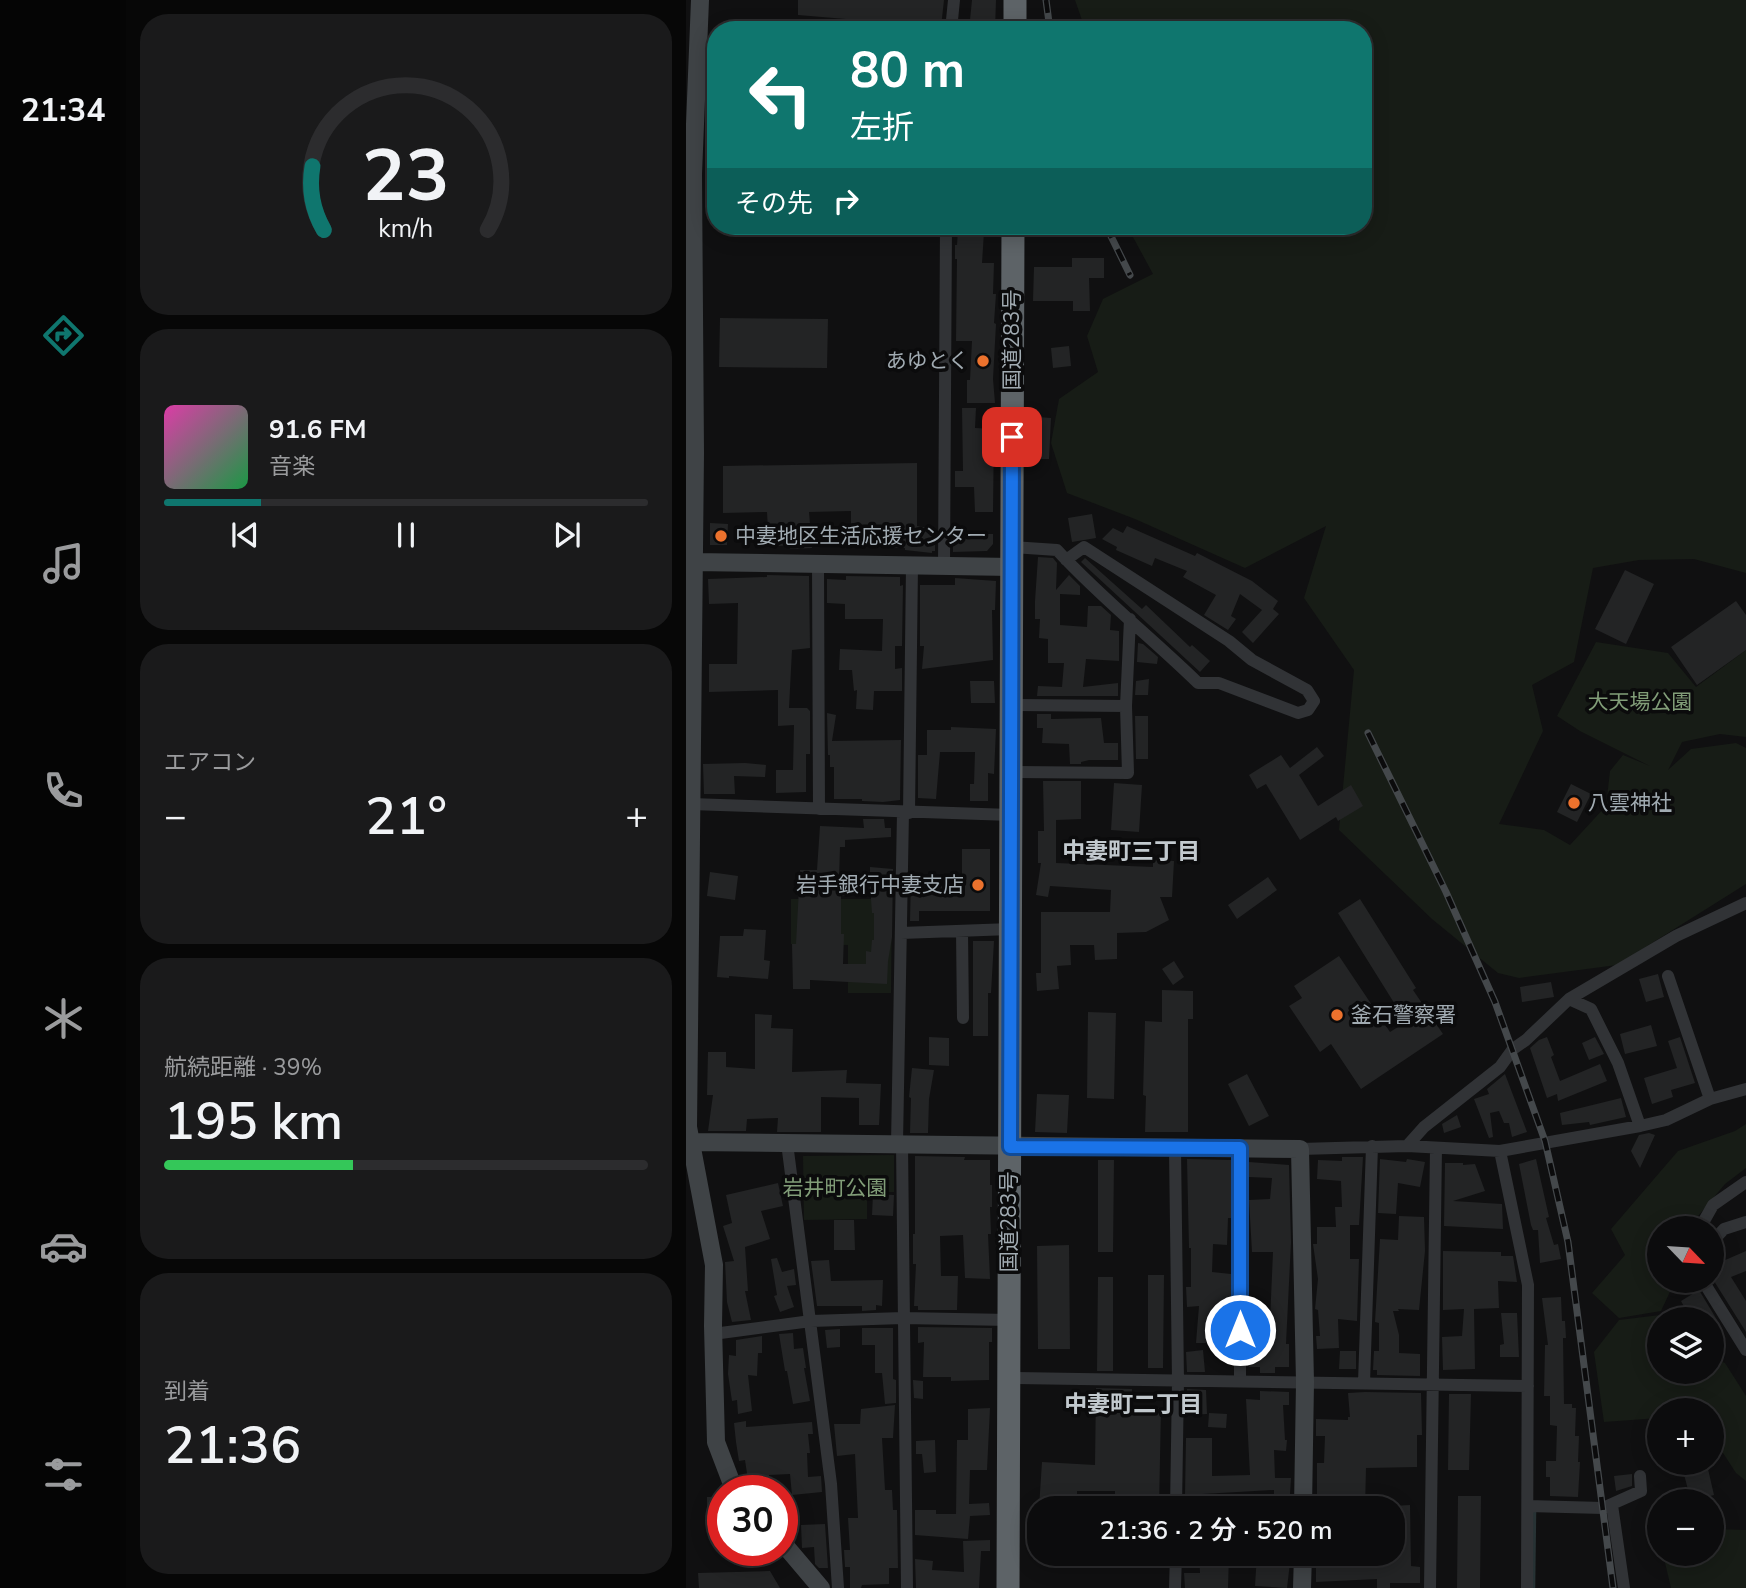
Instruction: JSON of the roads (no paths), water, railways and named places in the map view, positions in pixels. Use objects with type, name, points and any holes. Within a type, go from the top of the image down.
[{"type":"highway","points":[[1014,21],[1015,0]]},
{"type":"highway","name":"国道283号","points":[[1008,1588],[1013,235]]},
{"type":"street","points":[[700,0],[694,32],[695,453],[688,1127],[714,1265],[716,1442],[729,1475]]},
{"type":"street","points":[[952,21],[954,0]]},
{"type":"street","points":[[694,32],[707,45]]},
{"type":"street","points":[[944,566],[946,235]]},
{"type":"street","points":[[693,562],[944,566],[1057,550],[1066,560],[1198,684],[1219,683],[1298,713],[1308,710],[1314,701],[1307,690],[1252,660],[1229,641],[1084,547],[1066,560]]},
{"type":"street","points":[[818,564],[819,809]]},
{"type":"street","points":[[907,1588],[900,1144],[901,933],[912,565]]},
{"type":"street","points":[[1011,772],[1128,774],[1126,706],[1130,618]]},
{"type":"street","points":[[1012,705],[1126,706]]},
{"type":"street","points":[[691,804],[1011,815]]},
{"type":"street","points":[[1407,1146],[1424,1127],[1500,1067],[1513,1049],[1569,999],[1675,936],[1746,903]]},
{"type":"street","points":[[901,933],[1010,929]]},
{"type":"street","points":[[962,931],[963,1017]]},
{"type":"street","points":[[1668,976],[1710,1099]]},
{"type":"street","points":[[1569,999],[1591,1009],[1618,1063],[1640,1126]]},
{"type":"street","points":[[691,1142],[1300,1149],[1407,1146],[1500,1151],[1545,1141],[1584,1138],[1666,1120],[1710,1099],[1746,1089]]},
{"type":"street","points":[[787,1143],[831,1483],[838,1588]]},
{"type":"street","points":[[1364,1383],[1372,1146]]},
{"type":"street","points":[[1175,1148],[1178,1381],[1176,1496]]},
{"type":"street","points":[[1240,1148],[1240,1381]]},
{"type":"street","points":[[1430,1588],[1436,1148]]},
{"type":"street","points":[[1300,1149],[1305,1382],[1303,1496]]},
{"type":"street","points":[[1500,1151],[1528,1284],[1527,1588]]},
{"type":"street","points":[[1707,1216],[1713,1205],[1746,1182]]},
{"type":"street","points":[[1724,1229],[1746,1222]]},
{"type":"street","points":[[1710,1293],[1746,1350]]},
{"type":"street","points":[[713,1334],[811,1321],[903,1318],[1009,1320]]},
{"type":"street","points":[[1009,1378],[1528,1386]]},
{"type":"street","points":[[1528,1506],[1603,1508],[1641,1491],[1640,1476]]},
{"type":"street","points":[[1612,1505],[1624,1588]]},
{"type":"street","points":[[798,1561],[821,1588]]},
{"type":"street","points":[[1175,1588],[1176,1566]]},
{"type":"street","points":[[1302,1588],[1303,1566]]},
{"type":"waterway","points":[[1533,1588],[1534,1512]]},
{"type":"railway","points":[[1046,0],[1049,21]]},
{"type":"railway","points":[[1110,235],[1130,275]]},
{"type":"railway","points":[[1368,733],[1446,892],[1495,1002],[1545,1141],[1568,1242],[1613,1588]]},
{"type":"place","name":"あゆとく","points":[[983,361]]},
{"type":"place","name":"中妻地区生活応援センター","points":[[721,536]]},
{"type":"place","name":"八雲神社","points":[[1574,803]]},
{"type":"place","name":"岩手銀行中妻支店","points":[[978,885]]},
{"type":"place","name":"釜石警察署","points":[[1337,1015]]},
{"type":"district","name":"中妻町三丁目","points":[[1131,851]]},
{"type":"district","name":"中妻町二丁目","points":[[1133,1404]]},
{"type":"park label","name":"大天場公園","points":[[1640,702]]},
{"type":"park label","name":"岩井町公園","points":[[835,1188]]}]
